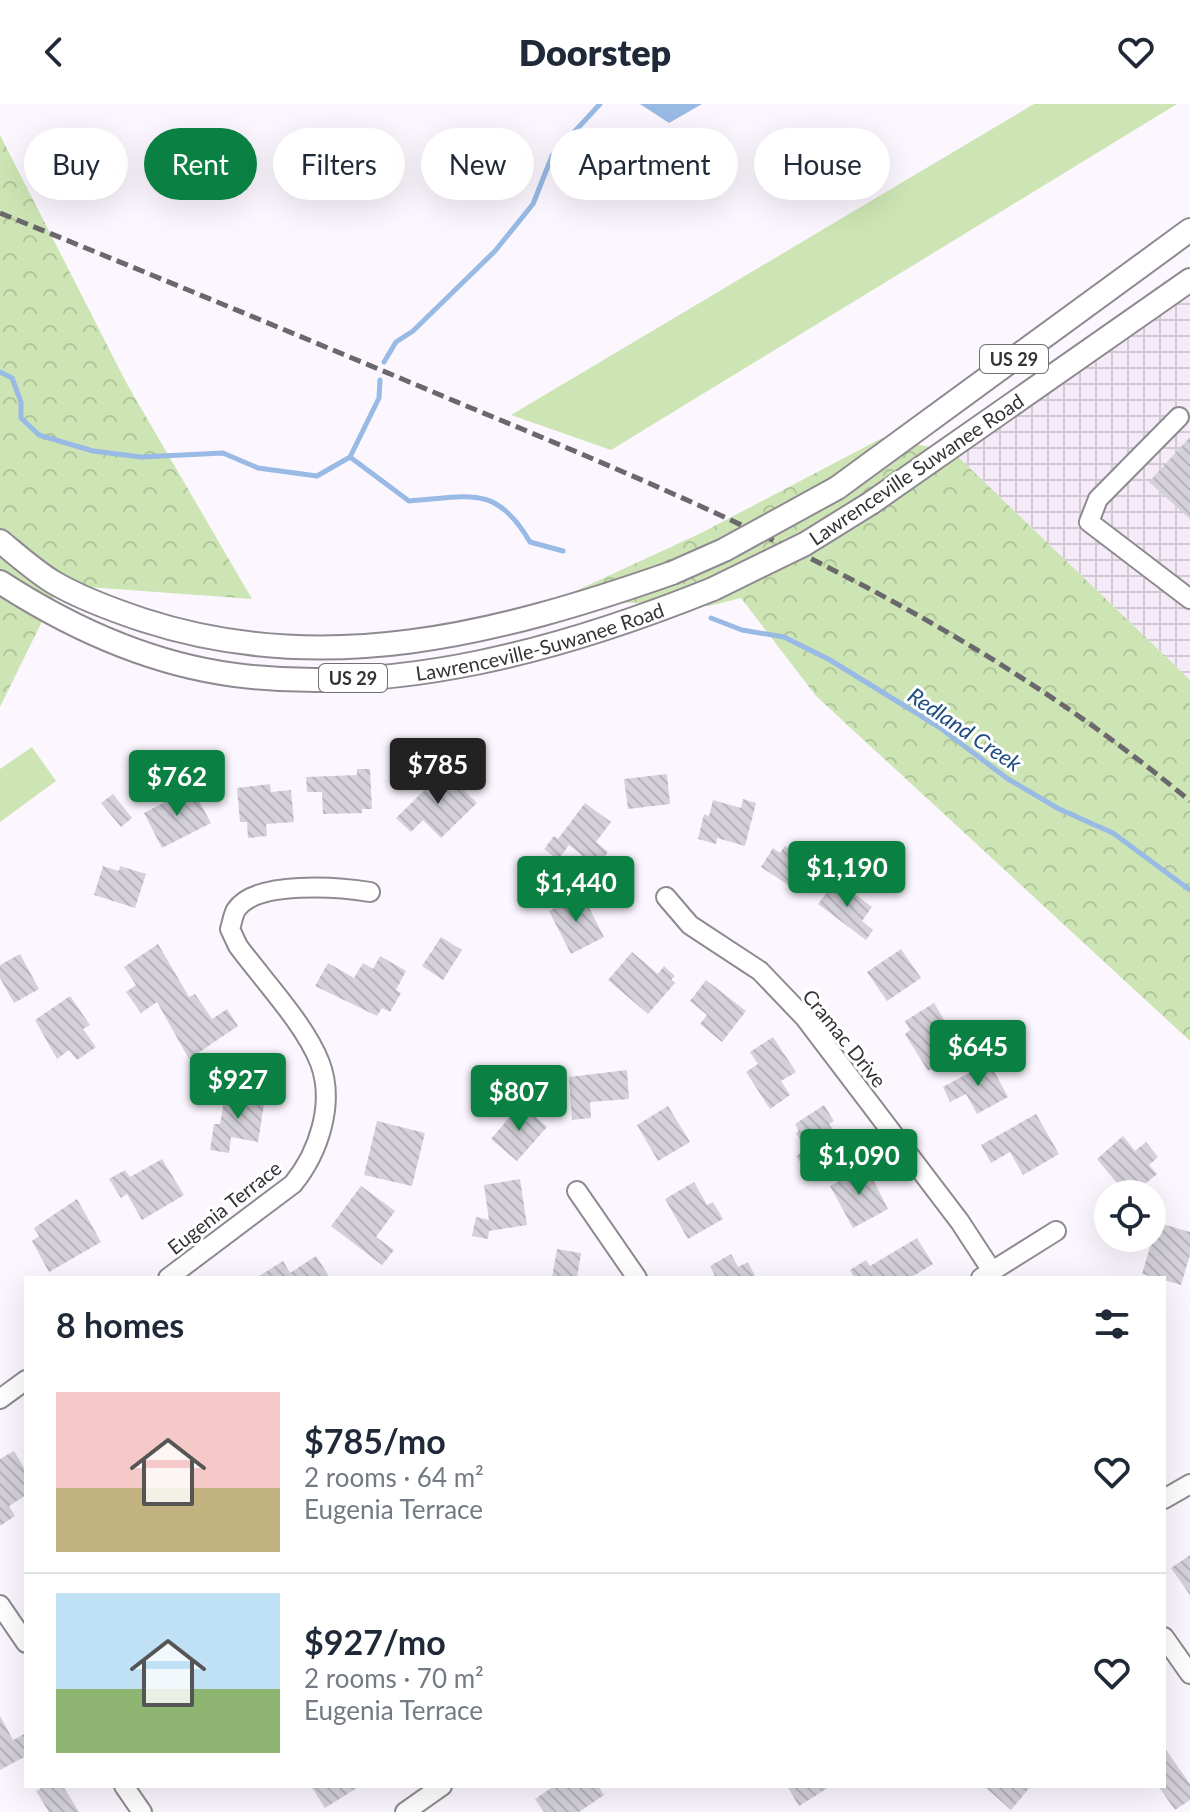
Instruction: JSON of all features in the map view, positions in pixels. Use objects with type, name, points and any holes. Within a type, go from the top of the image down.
[{"type":"main road","name":"Lawrenceville Suwanee Road","points":[[672,573],[724,550],[837,488],[1190,230]]},
{"type":"main road","name":"Lawrenceville Suwanee Road","points":[[713,589],[805,544],[871,503],[1190,280]]},
{"type":"main road","name":"Lawrenceville-Suwanee Road","points":[[0,541],[54,583],[122,613],[179,632],[278,647],[377,645],[499,626],[564,611],[672,573]]},
{"type":"main road","name":"Lawrenceville-Suwanee Road","points":[[0,582],[44,611],[85,631],[152,656],[234,675],[292,679],[427,671],[513,654],[590,635],[713,589]]},
{"type":"street","points":[[1179,417],[1098,499],[1089,522],[1190,599]]},
{"type":"street","name":"Eugenia Terrace","points":[[171,1276],[293,1184],[309,1165],[323,1126],[320,1064],[238,946],[230,929],[236,910],[251,897],[280,890],[349,889],[370,892]]},
{"type":"street","name":"Cramac Drive","points":[[666,897],[690,925],[760,971],[805,1018],[960,1222],[987,1274]]},
{"type":"street","points":[[577,1191],[636,1276]]},
{"type":"street","points":[[987,1274],[1056,1231]]},
{"type":"street","points":[[0,1399],[24,1381]]},
{"type":"street","points":[[1166,1498],[1190,1484]]},
{"type":"street","points":[[0,1605],[24,1640]]},
{"type":"street","points":[[1166,1640],[1190,1674]]},
{"type":"street","points":[[125,1788],[142,1812]]},
{"type":"street","points":[[405,1812],[439,1788]]},
{"type":"shaded area","points":[[1190,274],[1190,680],[952,451]]},
{"type":"green space","points":[[1034,104],[1177,104],[611,450],[511,415],[873,200],[890,200],[890,190]]},
{"type":"green space","points":[[0,135],[24,182],[24,200],[33,200],[127,384],[252,599],[60,585],[0,707]]},
{"type":"green space","points":[[882,438],[952,451],[1190,680],[1190,1041],[816,696],[741,598],[709,606],[556,600],[699,534]]},
{"type":"green space","points":[[32,747],[56,781],[0,822],[0,769]]},
{"type":"water","points":[[640,104],[702,104],[669,123]]},
{"type":"building","points":[[1190,437],[1190,519],[1149,482]]},
{"type":"building","points":[[357,769],[370,769],[372,809],[362,809],[362,813],[323,814],[322,792],[307,792],[306,777],[357,775]]},
{"type":"building","points":[[444,771],[477,803],[441,838],[423,820],[411,832],[396,818]]},
{"type":"building","points":[[667,774],[670,804],[628,809],[624,779]]},
{"type":"building","points":[[270,784],[271,792],[291,790],[294,822],[266,824],[267,836],[248,838],[247,822],[240,822],[237,788]]},
{"type":"building","points":[[192,788],[211,823],[162,848],[144,813]]},
{"type":"building","points":[[113,794],[132,818],[121,827],[101,803]]},
{"type":"building","points":[[743,799],[756,803],[745,846],[717,838],[716,844],[698,839],[704,814],[709,816],[713,800],[741,808]]},
{"type":"building","points":[[585,803],[611,822],[596,842],[608,852],[597,867],[569,845],[558,860],[544,849],[554,836],[558,839]]},
{"type":"building","points":[[785,846],[806,860],[799,872],[805,876],[796,890],[761,867],[773,848],[780,853]]},
{"type":"building","points":[[103,866],[119,871],[120,866],[146,874],[135,908],[94,895]]},
{"type":"building","points":[[836,880],[872,907],[862,921],[873,930],[866,940],[818,904]]},
{"type":"building","points":[[582,894],[604,937],[571,954],[549,911]]},
{"type":"building","points":[[441,937],[462,950],[443,980],[422,966]]},
{"type":"building","points":[[158,944],[189,997],[195,994],[212,1019],[227,1009],[238,1026],[189,1059],[157,1002],[141,1013],[126,992],[136,985],[124,967]]},
{"type":"building","points":[[901,949],[921,978],[887,1001],[867,972]]},
{"type":"building","points":[[632,952],[658,974],[664,966],[675,976],[671,980],[675,983],[648,1014],[608,980]]},
{"type":"building","points":[[20,954],[39,989],[14,1003],[0,978],[0,965]]},
{"type":"building","points":[[380,956],[406,971],[396,990],[401,993],[390,1012],[382,1008],[377,1016],[315,986],[328,963],[354,978],[363,963],[373,969]]},
{"type":"building","points":[[706,980],[746,1011],[722,1042],[700,1024],[707,1015],[690,1001]]},
{"type":"building","points":[[70,996],[90,1025],[83,1029],[96,1047],[77,1060],[69,1050],[57,1059],[35,1020]]},
{"type":"building","points":[[934,1003],[962,1050],[928,1071],[905,1034],[910,1030],[905,1021]]},
{"type":"building","points":[[773,1037],[796,1072],[781,1081],[790,1095],[770,1109],[746,1072],[758,1064],[750,1052]]},
{"type":"building","points":[[989,1062],[1008,1097],[977,1114],[966,1094],[950,1102],[943,1087]]},
{"type":"building","points":[[627,1070],[629,1099],[590,1102],[591,1118],[572,1120],[569,1077]]},
{"type":"building","points":[[226,1091],[265,1098],[258,1142],[231,1137],[229,1153],[210,1150],[214,1124],[220,1124]]},
{"type":"building","points":[[521,1104],[547,1127],[517,1161],[491,1139]]},
{"type":"building","points":[[824,1105],[834,1121],[829,1124],[841,1142],[805,1169],[796,1156],[806,1150],[796,1133],[799,1131],[795,1124]]},
{"type":"building","points":[[668,1106],[690,1142],[658,1161],[637,1125]]},
{"type":"building","points":[[1036,1114],[1059,1154],[1023,1175],[1010,1152],[991,1163],[981,1145]]},
{"type":"building","points":[[377,1121],[425,1133],[412,1186],[364,1175]]},
{"type":"building","points":[[1123,1136],[1135,1151],[1146,1142],[1158,1157],[1149,1165],[1157,1174],[1150,1180],[1114,1180],[1097,1159]]},
{"type":"building","points":[[162,1159],[184,1195],[142,1220],[127,1194],[121,1198],[109,1179],[125,1170],[130,1177]]},
{"type":"building","points":[[866,1166],[888,1209],[853,1228],[830,1186]]},
{"type":"building","points":[[520,1179],[527,1225],[489,1231],[488,1239],[472,1236],[476,1217],[489,1220],[484,1185]]},
{"type":"building","points":[[694,1182],[707,1205],[713,1202],[723,1219],[688,1239],[665,1199]]},
{"type":"building","points":[[361,1186],[395,1211],[376,1237],[394,1250],[382,1265],[331,1226]]},
{"type":"building","points":[[77,1199],[101,1242],[49,1272],[32,1241],[39,1236],[34,1228]]},
{"type":"building","points":[[1166,1225],[1190,1232],[1190,1255],[1181,1285],[1166,1281],[1166,1276],[1142,1274],[1148,1252],[1166,1252]]},
{"type":"building","points":[[917,1238],[933,1264],[913,1276],[853,1276],[850,1270],[866,1260],[870,1266]]},
{"type":"building","points":[[557,1249],[581,1253],[577,1276],[552,1276]]},
{"type":"building","points":[[731,1254],[738,1267],[748,1262],[755,1276],[715,1276],[710,1266]]},
{"type":"building","points":[[316,1256],[329,1276],[259,1276],[283,1261],[290,1273]]},
{"type":"building","points":[[14,1451],[24,1468],[24,1496],[9,1506],[15,1516],[0,1526],[0,1459]]},
{"type":"building","points":[[1190,1555],[1190,1595],[1171,1568]]},
{"type":"building","points":[[0,1716],[13,1740],[24,1734],[24,1757],[0,1770]]},
{"type":"building","points":[[1166,1750],[1190,1784],[1190,1800],[1175,1810],[1159,1788],[1166,1788]]},
{"type":"building","points":[[41,1788],[64,1788],[79,1812],[49,1812],[36,1791]]},
{"type":"building","points":[[312,1788],[357,1788],[325,1808]]},
{"type":"building","points":[[551,1788],[599,1788],[604,1795],[579,1812],[544,1812],[535,1799]]},
{"type":"building","points":[[788,1788],[828,1788],[799,1806]]},
{"type":"building","points":[[986,1788],[1029,1788],[1011,1810]]},
{"type":"waterway","points":[[384,362],[396,342],[413,331],[495,251],[533,204],[552,156],[600,104]]},
{"type":"waterway","name":"Redland Creek","points":[[0,372],[12,378],[21,402],[21,418],[39,435],[93,451],[141,457],[223,453],[258,468],[317,476],[350,457]]},
{"type":"waterway","points":[[350,457],[379,398],[380,380]]},
{"type":"waterway","name":"Redland Creek","points":[[350,457],[409,501],[464,497],[492,502],[505,510],[530,542],[563,551]]},
{"type":"waterway","name":"Redland Creek","points":[[711,618],[742,630],[784,637],[830,660],[939,727],[1008,779],[1059,809],[1113,833],[1190,890]]},
{"type":"railway","points":[[0,213],[657,487],[843,575],[1021,677],[1106,736],[1190,801]]}]
